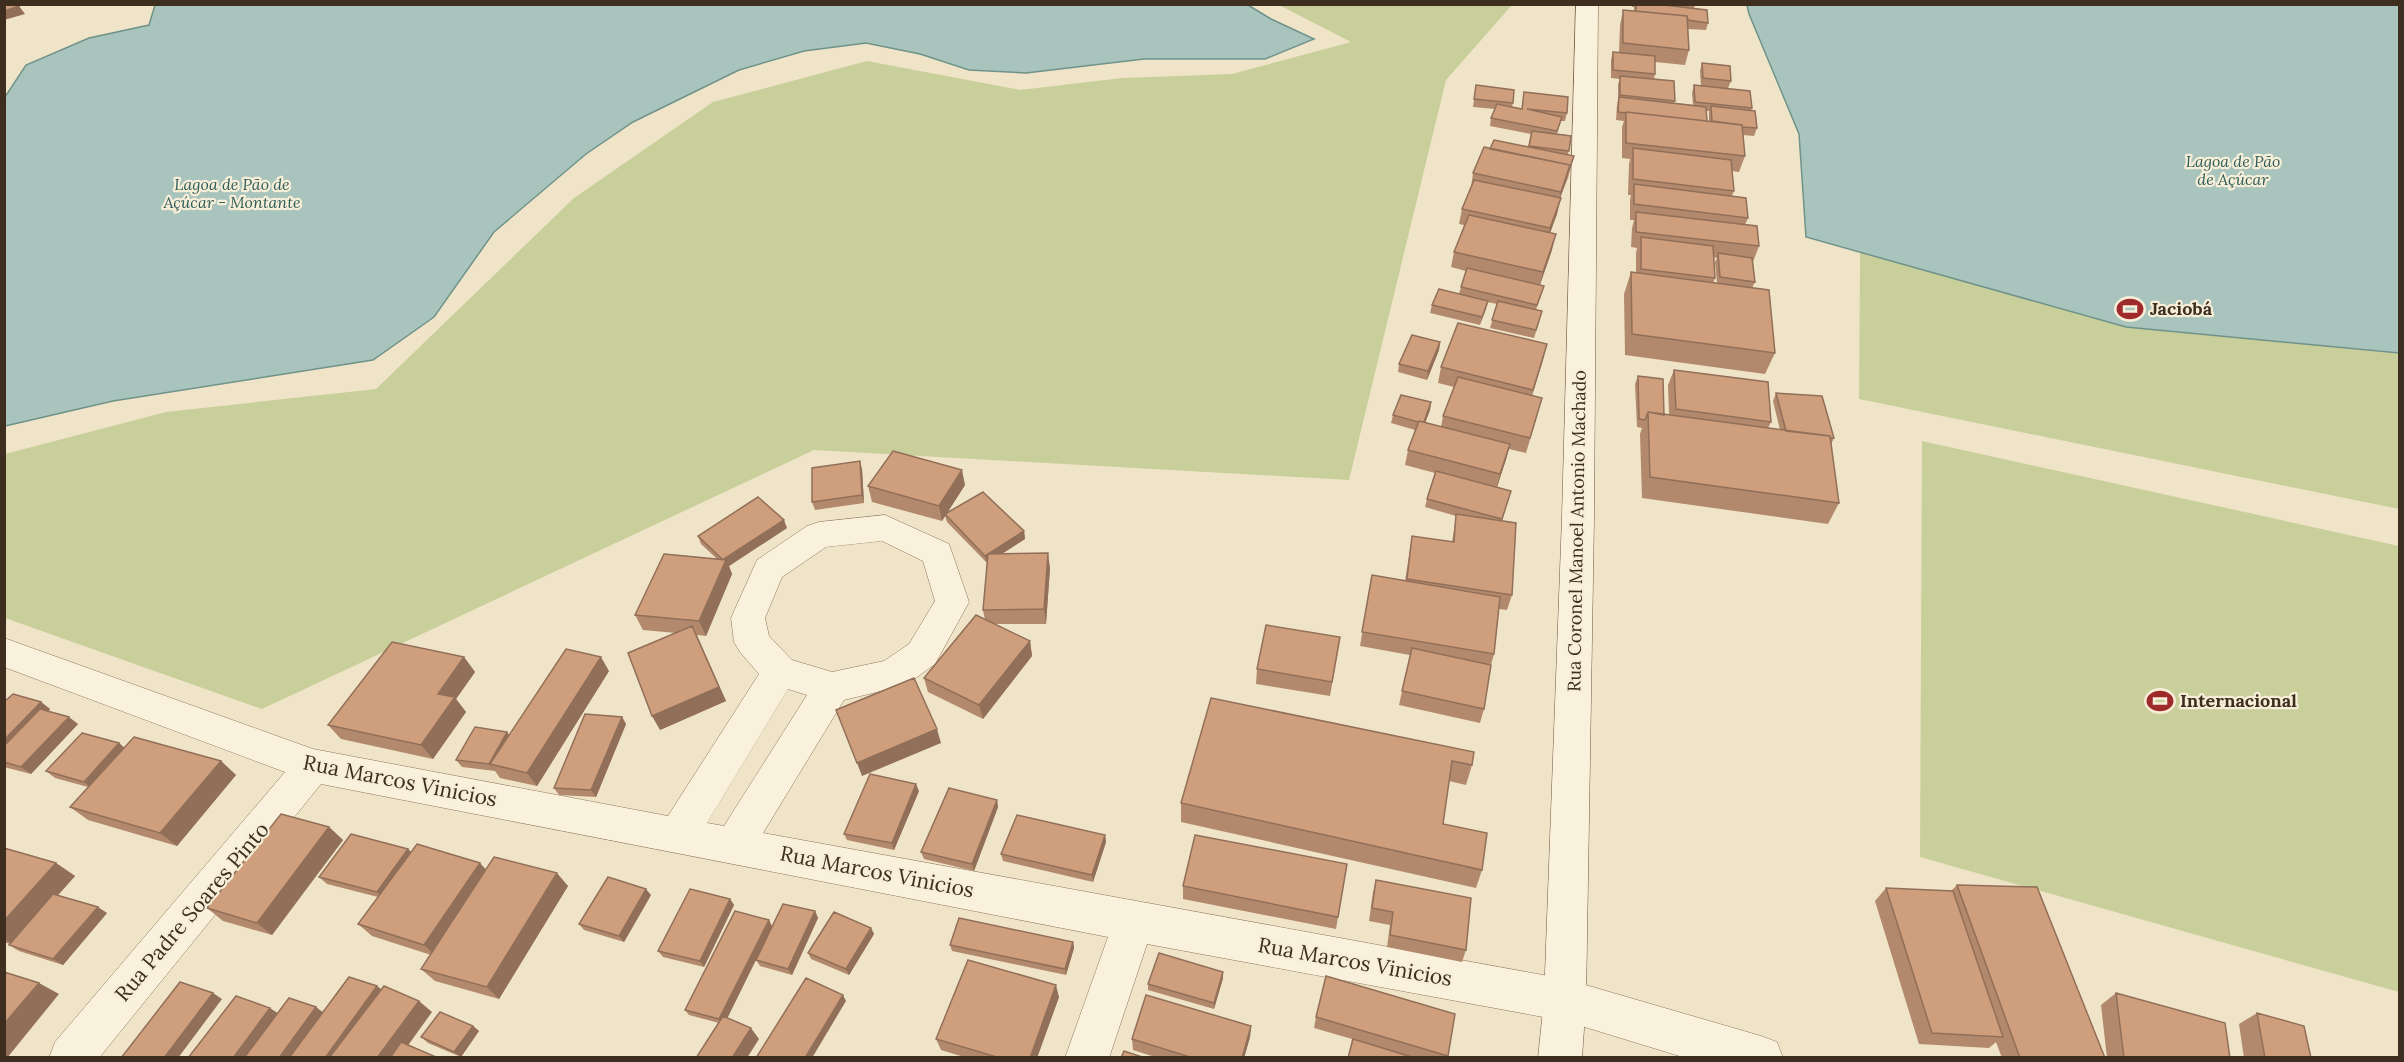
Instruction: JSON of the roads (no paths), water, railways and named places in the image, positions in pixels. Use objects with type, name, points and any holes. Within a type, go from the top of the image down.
[{"type":"street","name":"Rua Coronel Manoel Antonio Machado","points":[[1560,1058],[1564,1000],[1578,517],[1587,4]]},
{"type":"street","points":[[885,528],[937,553],[952,602],[922,654],[892,674],[832,687],[780,672],[752,642],[748,618],[770,568],[819,535],[885,528]]},
{"type":"street","name":"Rua Marcos Vinicios","points":[[4,652],[313,766],[1134,922],[1564,1000],[1761,1058]]},
{"type":"street","points":[[678,834],[780,672]]},
{"type":"street","points":[[734,845],[832,687]]},
{"type":"street","name":"Rua Padre Soares Pinto","points":[[71,1058],[313,766]]},
{"type":"street","points":[[1087,1058],[1134,922]]},
{"type":"water","name":"Lagoa de Pão de Açúcar - Montante","points":[[155,5],[1248,5],[1271,19],[1314,39],[1265,59],[1144,59],[1026,73],[969,70],[920,54],[866,43],[804,51],[739,70],[633,122],[586,154],[494,232],[434,317],[373,360],[113,401],[5,426],[5,97],[26,65],[89,38],[149,25]]},
{"type":"water","name":"Lagoa de Pão de Açúcar","points":[[1747,5],[2399,5],[2399,353],[2126,327],[1806,237],[1799,134]]},
{"type":"place","name":"Jaciobá","points":[[2130,309]]},
{"type":"place","name":"Internacional","points":[[2160,701]]}]
